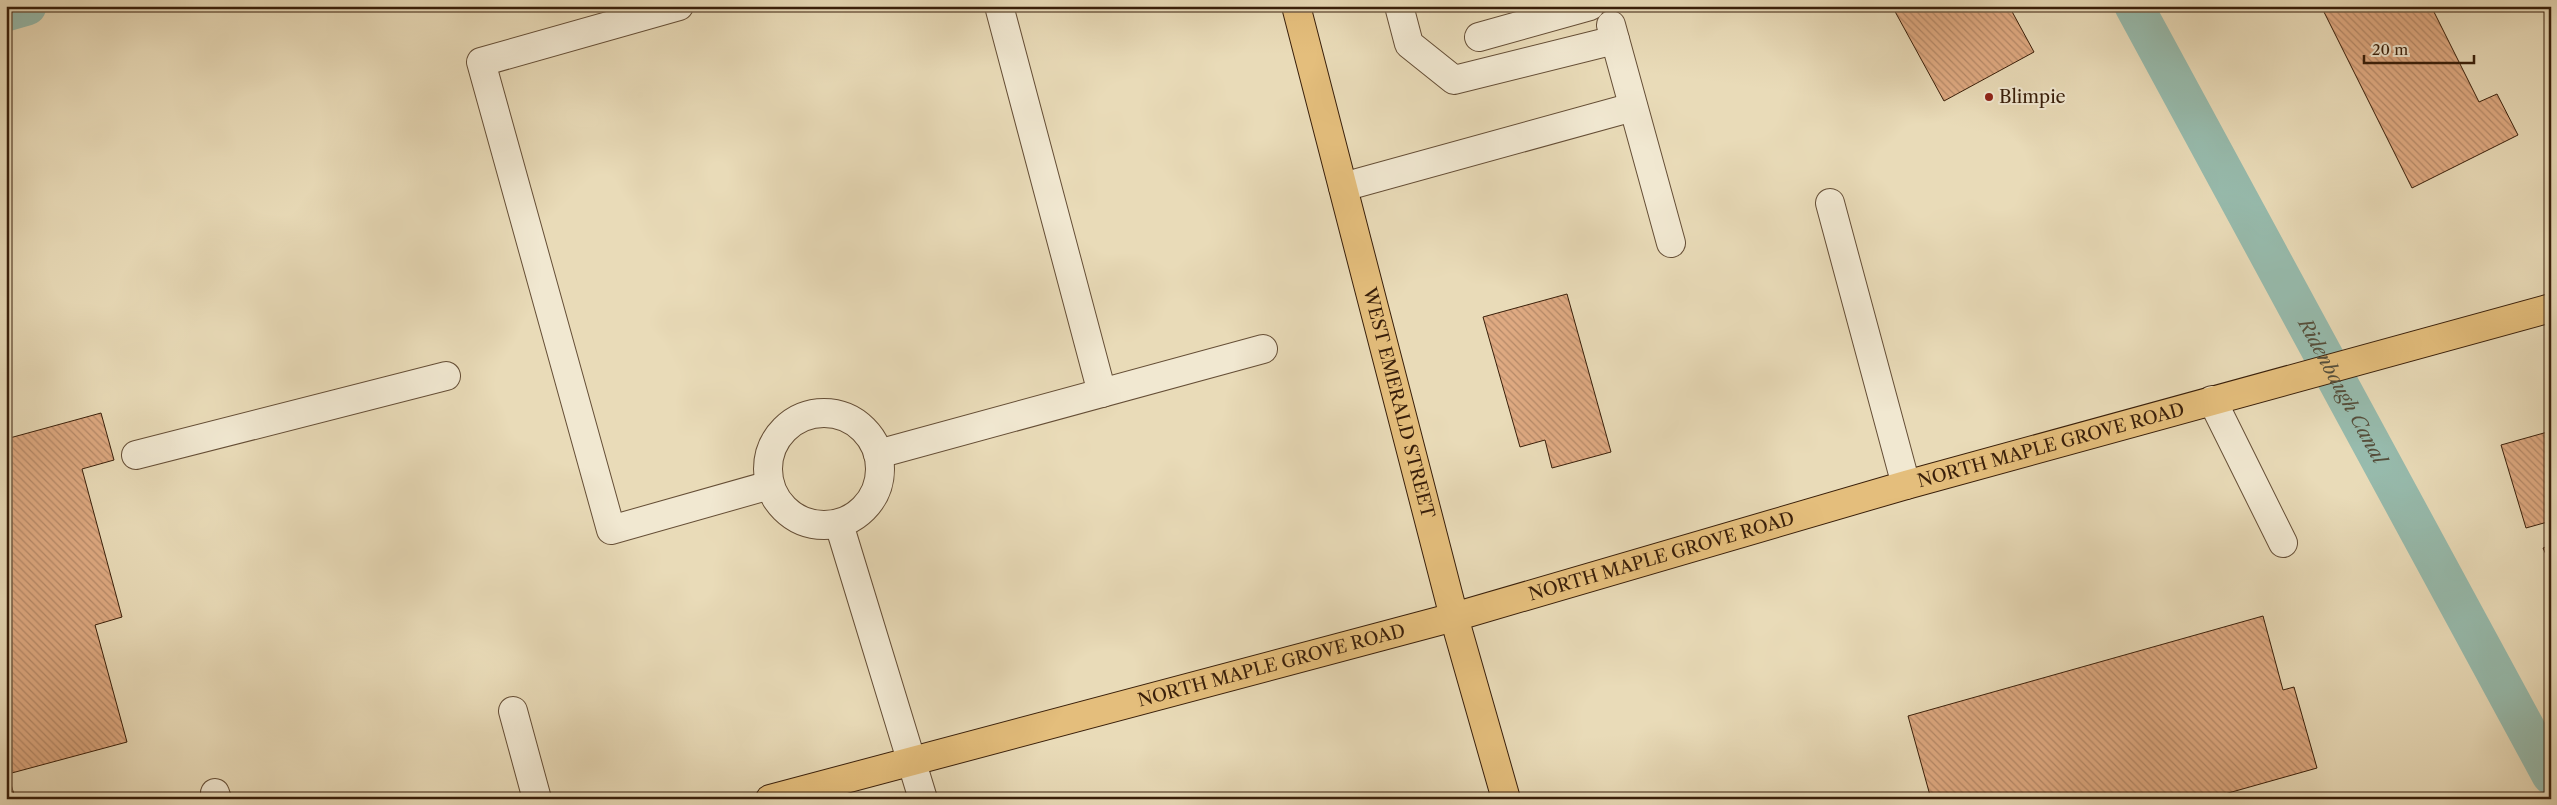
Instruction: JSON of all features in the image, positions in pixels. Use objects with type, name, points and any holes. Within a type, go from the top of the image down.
[{"type":"main road","name":"WEST EMERALD STREET","points":[[1296,6],[1454,617],[1506,799]]},
{"type":"main road","name":"NORTH MAPLE GROVE ROAD","points":[[770,799],[1454,617],[1906,485],[2551,308]]},
{"type":"lane","points":[[679,6],[481,62],[611,530],[770,485]]},
{"type":"lane","points":[[999,6],[1102,393]]},
{"type":"lane","points":[[1399,6],[1409,44],[1454,80],[1612,33],[1671,243]]},
{"type":"lane","points":[[1479,37],[1590,6]]},
{"type":"lane","points":[[1343,187],[1633,108]]},
{"type":"lane","points":[[1830,203],[1906,485]]},
{"type":"lane","points":[[878,454],[1263,349]]},
{"type":"lane","points":[[136,455],[446,376]]},
{"type":"lane","points":[[2212,400],[2283,543]]},
{"type":"lane","points":[[821,412],[840,415],[857,423],[870,437],[878,454],[880,472],[876,489],[868,504],[855,516],[839,524],[820,526],[801,521],[785,511],[774,496],[770,485],[768,459],[774,441],[787,426],[803,416],[821,412]]},
{"type":"lane","points":[[839,524],[881,656],[910,761],[923,799]]},
{"type":"lane","points":[[513,711],[536,799]]},
{"type":"building","points":[[1892,6],[2009,6],[2034,52],[1944,101]]},
{"type":"building","points":[[2321,6],[2431,6],[2479,102],[2497,94],[2518,135],[2412,188]]},
{"type":"building","points":[[1567,294],[1611,452],[1552,468],[1545,440],[1520,447],[1483,317]]},
{"type":"building","points":[[101,413],[114,460],[82,469],[122,617],[95,625],[127,742],[8,774],[15,798],[6,799],[6,439]]},
{"type":"building","points":[[2551,431],[2551,521],[2526,528],[2501,445]]},
{"type":"building","points":[[2551,545],[2551,565],[2543,548]]},
{"type":"building","points":[[2263,616],[2283,690],[2294,687],[2317,768],[2207,799],[1931,799],[1908,716]]},
{"type":"waterway","name":"Ridenbaugh Canal","points":[[6,12],[27,6]]},
{"type":"waterway","name":"Ridenbaugh Canal","points":[[2134,6],[2551,775]]},
{"type":"place","name":"Blimpie","points":[[1989,97]]}]
